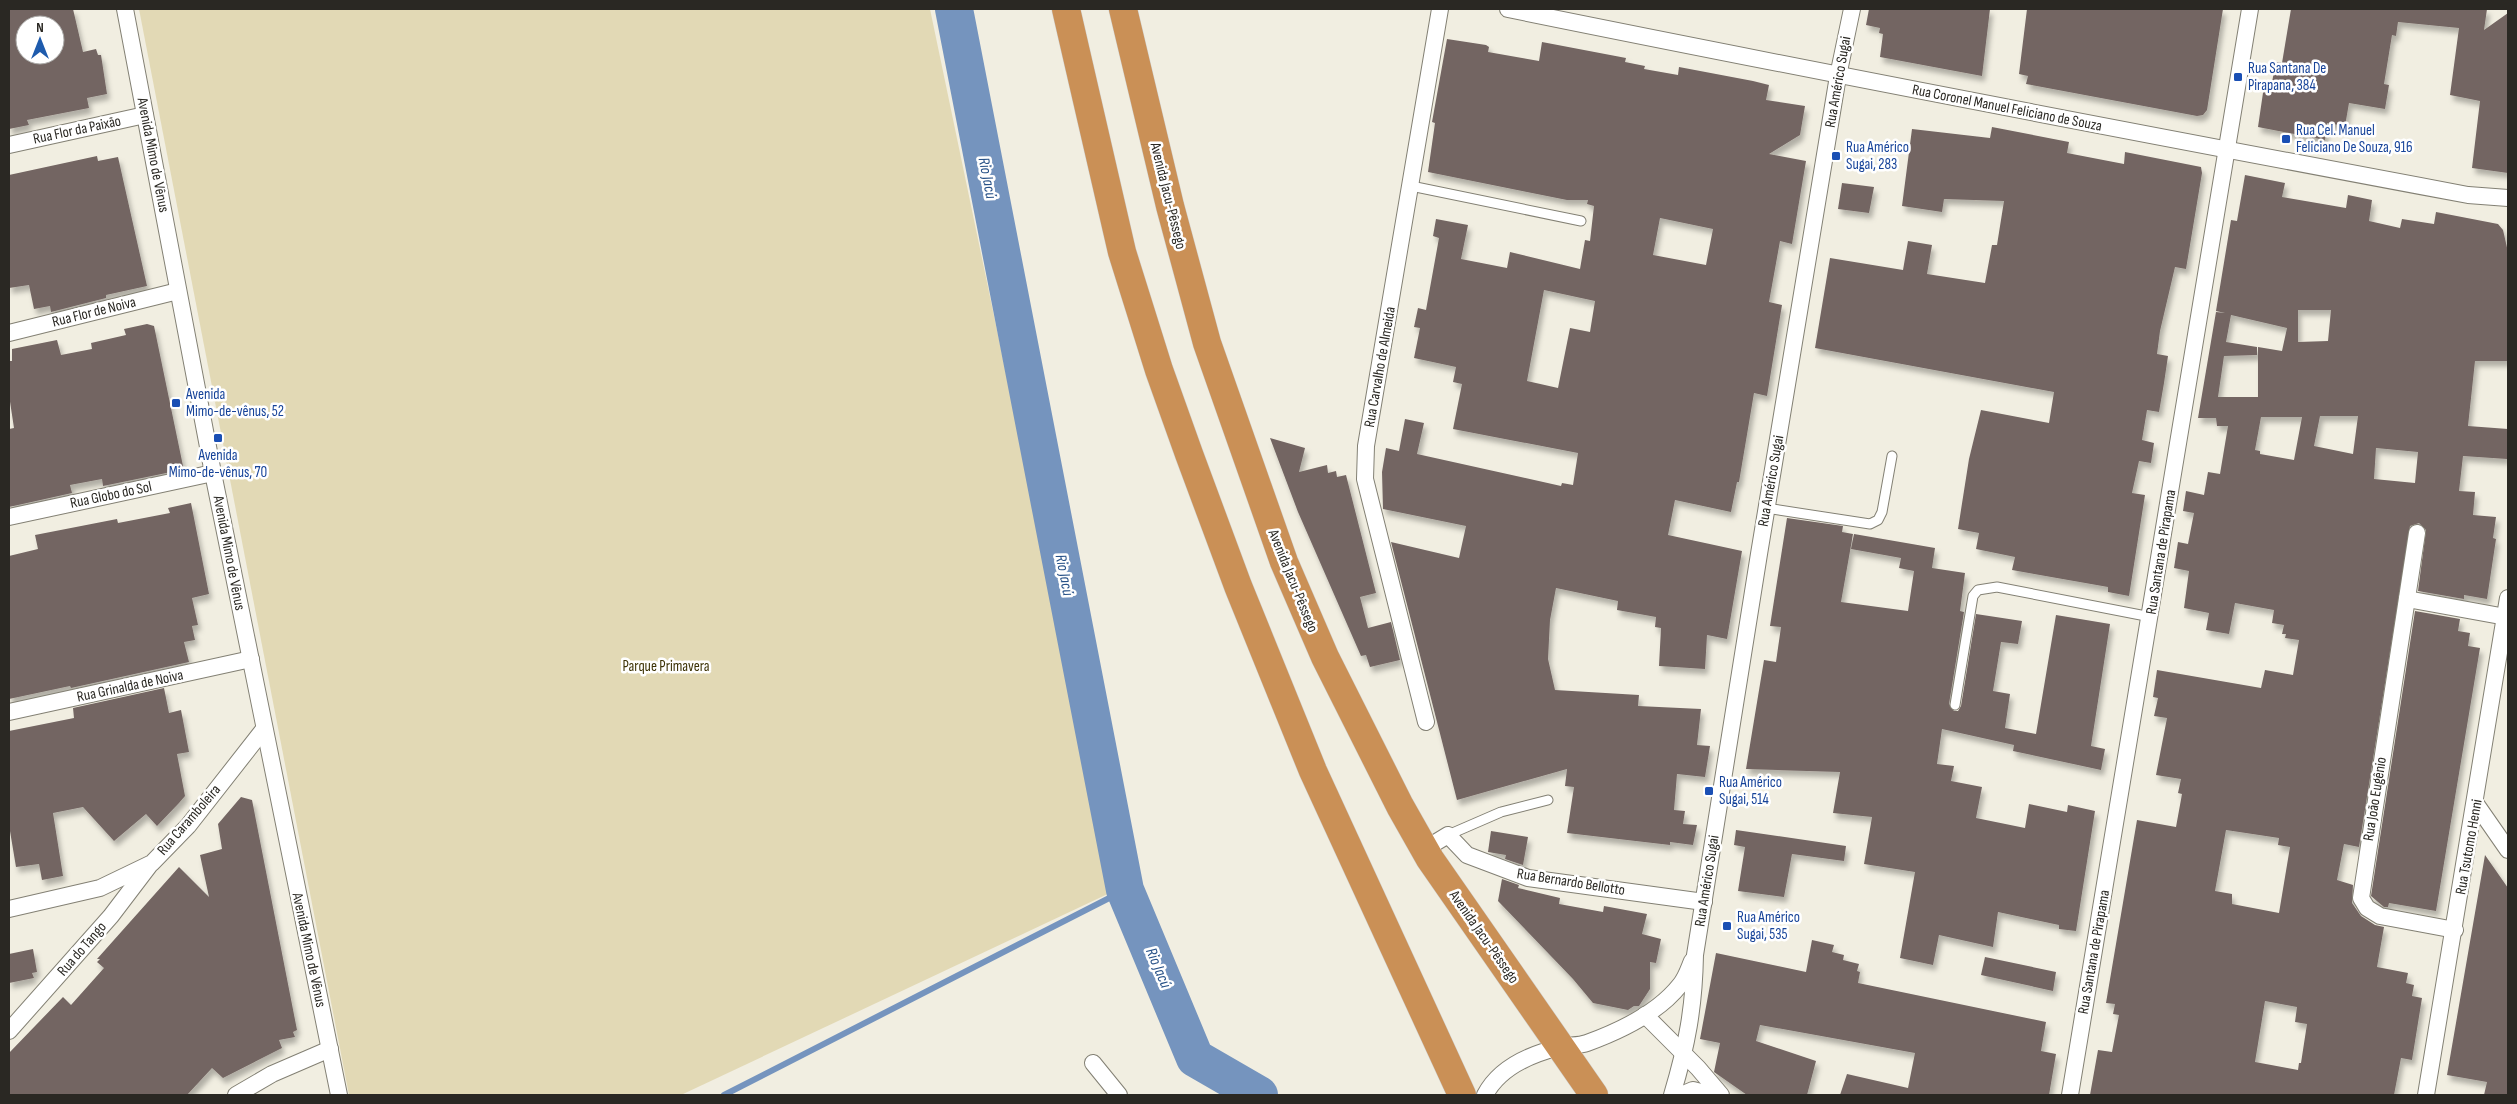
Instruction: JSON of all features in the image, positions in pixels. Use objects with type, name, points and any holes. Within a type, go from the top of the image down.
[{"type":"highway","points":[[1066,9],[1122,252],[1159,370],[1189,454],[1238,586],[1313,771],[1462,1095]]},
{"type":"highway","name":"Avenida Jacu-Pêssego","points":[[1123,9],[1170,206],[1208,342],[1284,562],[1325,657],[1400,806],[1424,849],[1594,1095]]},
{"type":"street","name":"Avenida Mimo de Vênus","points":[[125,9],[213,473],[339,1095]]},
{"type":"street","name":"Rua Carvalho de Almeida","points":[[1426,722],[1365,479],[1366,446],[1440,9]]},
{"type":"street","name":"Rua Coronel Manuel Feliciano de Souza","points":[[1508,9],[1838,76],[2227,150],[2468,195],[2508,198]]},
{"type":"street","name":"Rua Américo Sugai","points":[[1672,1095],[1684,1054],[1694,1004],[1695,955],[1766,508],[1838,76],[1852,9]]},
{"type":"street","name":"Rua Santana de Pirapama","points":[[2070,1095],[2151,617],[2250,9]]},
{"type":"street","name":"Rua Flor da Paixão","points":[[9,145],[145,115]]},
{"type":"street","name":"Rua Flor de Noiva","points":[[9,333],[178,291]]},
{"type":"street","name":"Rua Globo do Sol","points":[[9,518],[213,473]]},
{"type":"street","name":"Rua João Eugênio","points":[[2417,533],[2361,898],[2367,908],[2380,916],[2455,930]]},
{"type":"street","name":"Rua Tsutomo Henni","points":[[2426,1095],[2476,804],[2508,598]]},
{"type":"street","points":[[2407,599],[2506,617]]},
{"type":"street","name":"Rua Grinalda de Noiva","points":[[9,712],[251,659]]},
{"type":"street","name":"Rua Caramboleira","points":[[9,909],[100,888],[152,863],[188,826],[264,729]]},
{"type":"street","points":[[2476,804],[2508,850]]},
{"type":"street","points":[[1424,849],[1448,835]]},
{"type":"street","name":"Rua Bernardo Bellotto","points":[[1448,835],[1467,855],[1528,878],[1704,902]]},
{"type":"street","name":"Rua do Tango","points":[[9,1031],[111,916],[152,863]]},
{"type":"street","name":"Rua Américo Sugai","points":[[1485,1095],[1491,1084],[1504,1072],[1523,1061],[1560,1047],[1585,1044],[1601,1038],[1645,1015],[1681,984],[1695,955]]},
{"type":"street","points":[[1645,1015],[1721,1095]]},
{"type":"street","points":[[236,1095],[272,1074],[330,1049]]},
{"type":"street","points":[[1093,1063],[1119,1095]]},
{"type":"street","points":[[1681,1095],[1693,1090],[1712,1095]]},
{"type":"lane","points":[[1411,186],[1581,220]]},
{"type":"lane","points":[[1766,508],[1870,524],[1878,520],[1882,512],[1892,456]]},
{"type":"lane","points":[[1955,705],[1973,596],[1978,590],[1997,588],[2151,617]]},
{"type":"lane","points":[[1448,835],[1501,812],[1548,800]]},
{"type":"green space","name":"Parque Primavera","points":[[139,9],[930,9],[1114,891],[681,1095],[349,1095]]},
{"type":"building","points":[[9,9],[73,9],[83,52],[96,49],[98,55],[101,55],[107,94],[87,98],[89,108],[27,120],[29,125],[9,129]]},
{"type":"building","points":[[1869,9],[1990,9],[1982,76],[1880,57],[1883,34],[1879,33],[1880,28],[1866,25]]},
{"type":"building","points":[[2027,9],[2223,9],[2207,110],[2203,115],[2197,116],[2026,84],[2028,76],[2019,74]]},
{"type":"building","points":[[2291,9],[2487,9],[2484,30],[2508,13],[2508,173],[2472,168],[2480,101],[2450,95],[2459,28],[2398,22],[2396,36],[2392,35],[2384,84],[2389,85],[2385,109],[2349,103],[2345,126],[2327,123],[2325,140],[2258,127],[2264,86],[2271,87],[2276,62],[2282,63]]},
{"type":"building","points":[[1447,39],[1486,45],[1489,47],[1488,52],[1539,61],[1542,42],[1626,58],[1625,62],[1645,66],[1644,69],[1678,75],[1679,67],[1769,85],[1766,100],[1805,106],[1800,135],[1769,154],[1806,161],[1792,244],[1780,241],[1769,302],[1782,305],[1767,396],[1754,393],[1739,482],[1737,482],[1731,512],[1675,500],[1668,535],[1742,551],[1727,639],[1707,635],[1705,669],[1659,666],[1661,628],[1655,627],[1656,617],[1617,610],[1618,601],[1556,588],[1550,620],[1548,659],[1555,690],[1639,695],[1638,706],[1701,709],[1697,745],[1710,746],[1705,777],[1677,774],[1674,810],[1685,811],[1683,824],[1697,825],[1693,845],[1670,842],[1670,845],[1567,833],[1574,787],[1565,786],[1567,769],[1457,800],[1391,542],[1459,558],[1466,526],[1383,509],[1382,472],[1386,448],[1399,451],[1405,419],[1424,423],[1417,454],[1561,486],[1562,483],[1573,485],[1578,453],[1453,429],[1462,384],[1453,382],[1456,367],[1414,358],[1420,328],[1414,327],[1418,308],[1426,310],[1439,238],[1433,236],[1436,219],[1468,225],[1461,259],[1507,268],[1510,252],[1580,269],[1585,240],[1590,241],[1594,206],[1587,204],[1588,200],[1567,200],[1428,172],[1435,123],[1432,122]],"holes":[[[1660,218],[1713,229],[1706,265],[1653,255]],[[1544,290],[1595,301],[1590,332],[1570,328],[1558,388],[1527,381]]]},
{"type":"building","points":[[1992,127],[2069,142],[2067,153],[2124,164],[2125,152],[2201,167],[2202,173],[2186,269],[2175,267],[2160,331],[2157,354],[2168,356],[2164,383],[2159,412],[2147,410],[2142,440],[2154,443],[2151,463],[2139,461],[2132,493],[2145,495],[2129,596],[2108,592],[2108,587],[2012,570],[2015,557],[1976,549],[1979,533],[1958,529],[1969,459],[1981,410],[2049,423],[2054,392],[1815,348],[1830,258],[1903,270],[1908,241],[1932,245],[1927,274],[1985,283],[1992,245],[1997,245],[2004,201],[1944,199],[1942,212],[1902,206],[1912,129],[1990,138]]},
{"type":"building","points":[[97,156],[98,161],[118,157],[147,286],[106,295],[106,298],[51,312],[50,306],[34,309],[29,285],[9,288],[9,175]]},
{"type":"building","points":[[2245,175],[2285,183],[2282,197],[2346,208],[2348,195],[2372,200],[2369,221],[2400,228],[2402,219],[2434,224],[2436,212],[2498,224],[2503,230],[2508,252],[2508,361],[2475,361],[2468,426],[2508,429],[2507,459],[2463,456],[2459,491],[2475,492],[2473,515],[2496,517],[2493,538],[2496,539],[2487,599],[2464,595],[2464,599],[2418,591],[2426,530],[2419,523],[2410,526],[2359,847],[2344,844],[2337,880],[2353,885],[2352,903],[2361,916],[2375,925],[2384,927],[2377,967],[2408,973],[2406,983],[2414,985],[2412,996],[2422,998],[2412,1060],[2401,1058],[2394,1095],[2090,1095],[2098,1050],[2112,1052],[2119,1015],[2113,1014],[2115,1004],[2106,1003],[2137,820],[2176,827],[2182,794],[2178,793],[2181,779],[2156,775],[2167,718],[2154,716],[2158,698],[2153,697],[2157,670],[2261,688],[2265,670],[2293,675],[2299,640],[2285,638],[2286,634],[2282,634],[2284,625],[2272,623],[2274,610],[2235,603],[2229,634],[2206,630],[2209,613],[2184,608],[2189,571],[2174,568],[2178,542],[2188,544],[2194,513],[2183,511],[2186,491],[2204,495],[2208,472],[2220,474],[2228,426],[2217,426],[2216,418],[2198,418],[2216,312],[2225,313],[2216,311],[2231,220],[2237,221]],"holes":[[[2298,310],[2331,310],[2328,341],[2298,342]],[[2231,315],[2287,328],[2282,351],[2258,347],[2258,397],[2218,397],[2224,356],[2257,355],[2257,347],[2226,342]],[[2320,416],[2358,416],[2353,454],[2314,446]],[[2261,417],[2302,417],[2294,460],[2260,454],[2260,451],[2255,450]],[[2376,448],[2418,452],[2415,483],[2374,479]],[[2226,830],[2279,838],[2278,845],[2290,847],[2279,913],[2232,904],[2232,894],[2215,891]],[[2265,1001],[2297,1007],[2295,1022],[2307,1024],[2301,1063],[2299,1063],[2298,1070],[2255,1062]]]},
{"type":"building","points":[[1842,183],[1874,187],[1869,213],[1838,209]]},
{"type":"building","points":[[147,324],[154,326],[183,466],[181,470],[103,486],[102,479],[70,485],[72,493],[9,507],[9,429],[14,428],[9,395],[9,361],[12,361],[12,349],[57,340],[61,355],[92,349],[91,343],[126,335],[124,329]]},
{"type":"building","points":[[1270,438],[1305,448],[1299,472],[1327,465],[1328,473],[1336,471],[1337,477],[1346,475],[1376,593],[1360,597],[1368,628],[1391,622],[1400,660],[1370,667],[1366,655],[1361,656],[1298,512]]},
{"type":"building","points":[[191,503],[209,594],[192,598],[198,625],[192,626],[195,640],[184,642],[189,662],[71,688],[70,686],[9,699],[9,556],[38,549],[35,535],[117,519],[118,523],[170,513],[168,508]]},
{"type":"building","points":[[1787,518],[1843,526],[1842,532],[1853,534],[1841,602],[1908,611],[1914,571],[1899,568],[1901,558],[1851,549],[1854,534],[1935,548],[1932,568],[1965,573],[1960,611],[1964,612],[1949,704],[1954,711],[1958,711],[1961,706],[1976,614],[2022,621],[2018,644],[2001,642],[1993,691],[2010,694],[2005,728],[2036,734],[2056,615],[2110,624],[2091,746],[2105,749],[2101,770],[2013,751],[2014,745],[1942,729],[1937,764],[1954,766],[1951,781],[1982,787],[1976,818],[2025,828],[2029,804],[2067,812],[2068,805],[2095,811],[2076,931],[2059,929],[2059,925],[1998,912],[1993,947],[1939,935],[1933,965],[1900,958],[1915,872],[1864,864],[1872,817],[1833,813],[1840,772],[1746,769],[1764,660],[1776,662],[1781,627],[1770,626]]},
{"type":"building","points":[[2415,611],[2460,619],[2458,631],[2470,633],[2468,646],[2480,648],[2436,911],[2389,903],[2388,907],[2384,907],[2371,896]]},
{"type":"building","points":[[164,688],[169,713],[181,710],[189,752],[177,754],[185,796],[157,826],[146,814],[114,841],[83,807],[53,813],[63,876],[42,880],[39,864],[16,867],[9,825],[9,731],[74,718],[73,708]]},
{"type":"building","points":[[241,797],[252,800],[297,1030],[293,1032],[295,1037],[279,1040],[282,1048],[223,1078],[212,1068],[187,1095],[9,1095],[9,1053],[63,997],[71,1005],[104,968],[97,962],[100,959],[97,959],[179,867],[209,897],[200,855],[222,849],[218,824]]},
{"type":"building","points":[[1736,830],[1846,846],[1844,861],[1792,854],[1784,897],[1738,891],[1745,847],[1734,845]]},
{"type":"building","points":[[1491,831],[1528,837],[1523,865],[1505,859],[1506,855],[1488,852]]},
{"type":"building","points":[[2485,855],[2508,888],[2508,1095],[2484,1095],[2487,1082],[2447,1075]]},
{"type":"building","points":[[1502,879],[1519,885],[1518,888],[1560,898],[1559,904],[1603,912],[1604,906],[1647,914],[1642,934],[1661,939],[1656,963],[1650,962],[1650,989],[1639,1006],[1634,1006],[1628,1010],[1593,1003],[1573,979],[1498,901]]},
{"type":"building","points":[[1812,940],[1834,945],[1832,952],[1844,955],[1843,960],[1859,964],[1857,971],[1860,972],[1858,983],[2046,1022],[2041,1051],[2056,1054],[2049,1095],[1840,1095],[1847,1074],[1908,1088],[1915,1053],[1760,1025],[1756,1041],[1816,1061],[1807,1095],[1747,1095],[1714,1072],[1720,1043],[1700,1039],[1716,953],[1806,972]]},
{"type":"building","points":[[33,949],[37,972],[32,973],[34,978],[9,983],[9,954]]},
{"type":"building","points":[[1985,957],[2056,972],[2053,991],[1981,975]]},
{"type":"waterway","name":"Rio Jacú","points":[[954,9],[1125,890],[1195,1058],[1259,1095]]},
{"type":"waterway","points":[[724,1095],[1125,890]]},
{"type":"place","name":"Rua Santana De Pirapana, 384","points":[[2238,77]]},
{"type":"place","name":"Rua Cel. Manuel Feliciano De Souza, 916","points":[[2286,139]]},
{"type":"place","name":"Rua Américo Sugai, 283","points":[[1836,156]]},
{"type":"place","name":"Avenida Mimo-de-vênus, 52","points":[[176,403]]},
{"type":"place","name":"Avenida Mimo-de-vênus, 70","points":[[218,438]]},
{"type":"place","name":"Rua Américo Sugai, 514","points":[[1709,791]]},
{"type":"place","name":"Rua Américo Sugai, 535","points":[[1727,926]]}]
